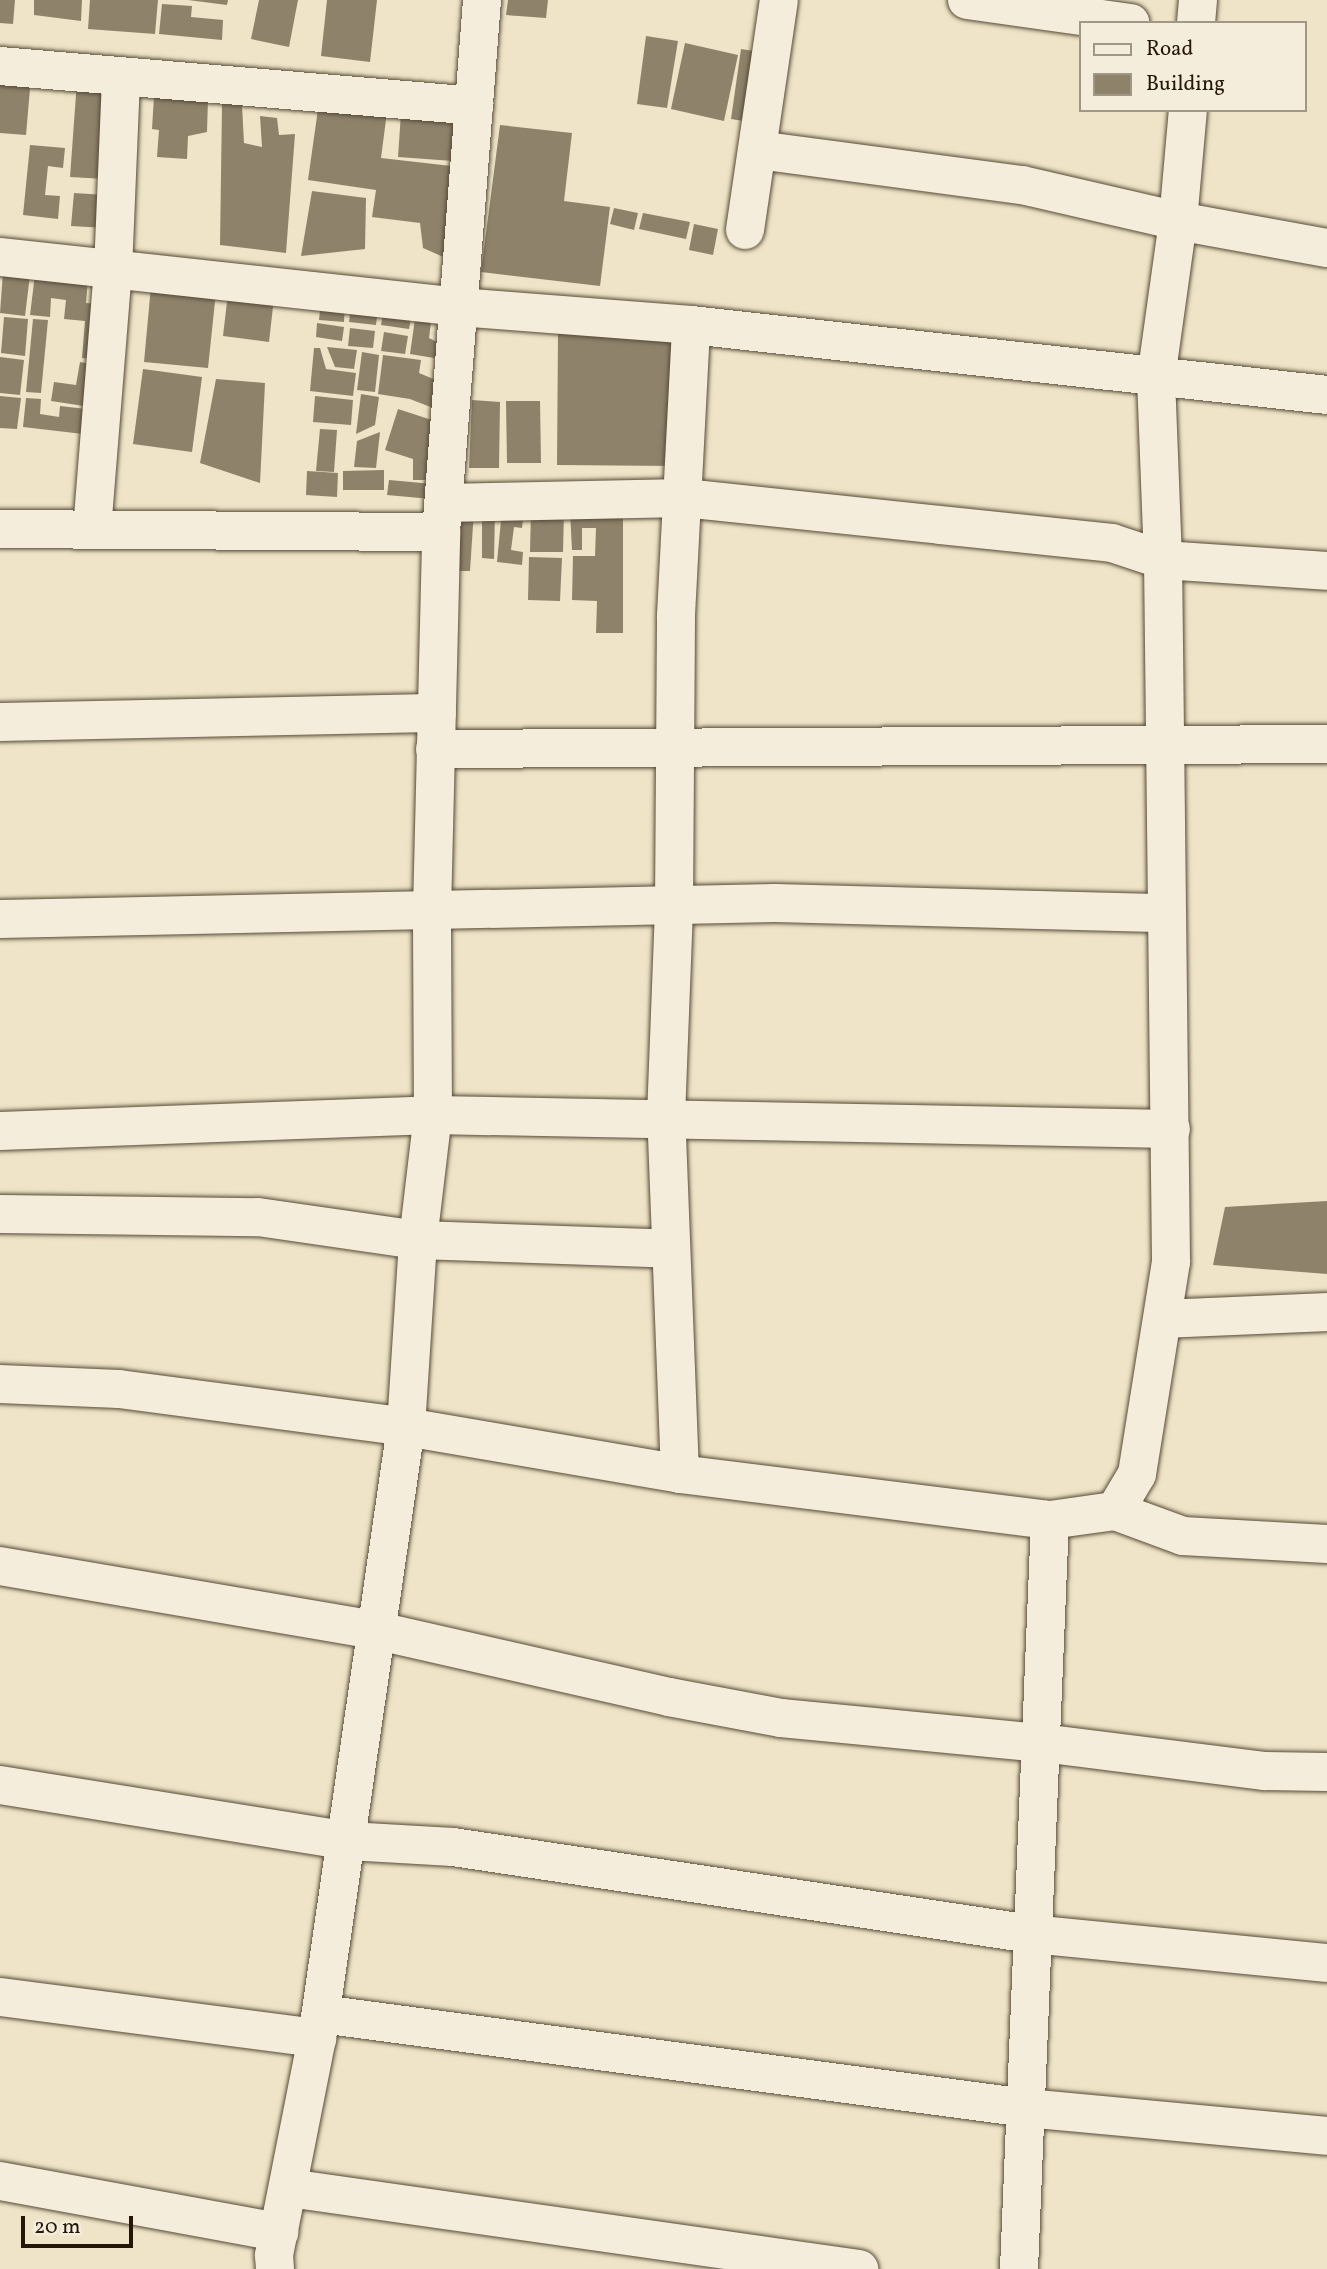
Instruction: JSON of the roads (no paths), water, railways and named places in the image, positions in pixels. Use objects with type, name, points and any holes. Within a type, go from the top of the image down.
[{"type":"street","points":[[0,2181],[277,2251],[319,2026],[348,1841],[374,1630],[406,1427],[418,1240],[433,1115],[432,911],[443,518],[482,0]]},
{"type":"street","points":[[745,230],[779,0]]},
{"type":"street","points":[[967,0],[1116,21]]},
{"type":"street","points":[[1196,21],[1198,0]]},
{"type":"street","points":[[0,66],[474,106]]},
{"type":"street","points":[[92,530],[113,270],[121,78]]},
{"type":"street","points":[[1115,1511],[1137,1474],[1171,1262],[1163,560],[1156,378],[1178,221],[1188,112]]},
{"type":"street","points":[[758,150],[1022,185],[1178,221],[1327,248]]},
{"type":"street","points":[[0,257],[458,307],[691,325],[1327,396]]},
{"type":"street","points":[[680,1474],[666,1117],[674,905],[676,615],[691,325]]},
{"type":"street","points":[[0,529],[92,530],[443,518],[684,498],[1112,544],[1163,560],[1327,571]]},
{"type":"street","points":[[0,722],[436,731],[676,747],[1327,744]]},
{"type":"street","points":[[0,919],[775,903],[1166,913]]},
{"type":"street","points":[[0,1131],[433,1115],[666,1117],[1171,1129]]},
{"type":"street","points":[[0,1214],[258,1217],[418,1240],[671,1249]]},
{"type":"street","points":[[1163,1319],[1327,1312]]},
{"type":"street","points":[[0,1384],[119,1389],[406,1427],[680,1474],[1050,1520],[1115,1511],[1183,1536],[1327,1544]]},
{"type":"street","points":[[1018,2269],[1050,1520]]},
{"type":"street","points":[[0,1566],[374,1630],[669,1697],[781,1718],[1042,1743],[1265,1770],[1327,1772]]},
{"type":"street","points":[[0,1785],[348,1841],[453,1847],[1031,1934],[1327,1963]]},
{"type":"street","points":[[0,1997],[319,2026],[1026,2108],[1327,2136]]},
{"type":"street","points":[[289,2188],[859,2269]]}]
